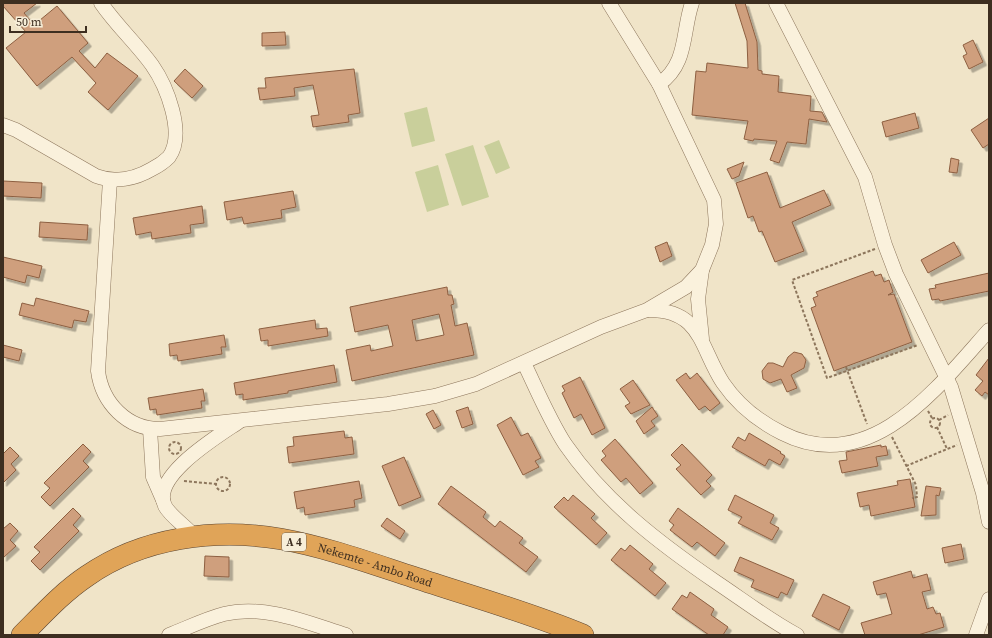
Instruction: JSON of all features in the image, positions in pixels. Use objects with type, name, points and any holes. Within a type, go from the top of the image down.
[{"type":"highway","name":"Nekemte - Ambo Road","points":[[22,635],[70,589],[100,568],[146,548],[210,535],[249,535],[298,542],[356,559],[539,618],[583,635]]},
{"type":"street","points":[[3,125],[16,130],[96,176],[110,180],[140,175],[165,161],[172,150],[175,125],[167,95],[156,71],[101,3]]},
{"type":"street","points":[[609,3],[659,84],[689,151],[708,185],[715,206],[715,230],[702,270],[698,299],[702,339]]},
{"type":"street","points":[[659,84],[672,72],[681,56],[692,3]]},
{"type":"street","points":[[776,3],[862,173],[871,195],[885,245],[896,274],[946,378],[983,493],[989,522]]},
{"type":"street","points":[[110,180],[97,363],[99,379],[108,398],[119,414],[134,425],[150,429],[240,421],[388,404],[435,396],[476,384],[606,324],[647,310],[679,292],[702,270]]},
{"type":"street","points":[[647,310],[664,310],[678,316],[694,329],[702,339],[719,376],[732,395],[757,418],[778,431],[805,442],[827,444],[847,443],[872,437],[888,429],[904,417],[946,378],[989,330]]},
{"type":"street","points":[[524,363],[564,443],[590,476],[615,503],[641,528],[668,549],[769,618],[797,635]]},
{"type":"street","points":[[163,500],[164,489],[169,480],[187,460],[240,421]]},
{"type":"street","points":[[150,429],[153,476],[166,507],[195,537]]},
{"type":"street","points":[[976,635],[989,599]]},
{"type":"street","points":[[169,635],[224,614],[255,612],[294,618],[346,635]]},
{"type":"path","points":[[885,245],[792,280],[827,378],[929,342]]},
{"type":"path","points":[[846,367],[872,437]]},
{"type":"path","points":[[937,427],[932,427],[930,425],[932,418],[939,420],[937,427],[947,448]]},
{"type":"path","points":[[888,429],[917,488],[918,497],[912,498]]},
{"type":"path","points":[[906,466],[967,440]]},
{"type":"path","points":[[176,442],[180,446],[180,451],[173,455],[169,451],[169,446],[176,442]]},
{"type":"path","points":[[224,478],[230,484],[228,490],[222,491],[217,488],[216,484],[219,479],[224,478]]},
{"type":"path","points":[[169,480],[216,484]]},
{"type":"green space","points":[[427,107],[435,141],[412,147],[404,113]]},
{"type":"green space","points":[[499,140],[510,168],[496,174],[484,146]]},
{"type":"green space","points":[[473,145],[489,197],[462,206],[445,154]]},
{"type":"green space","points":[[438,165],[449,205],[427,212],[415,172]]},
{"type":"building","points":[[3,3],[37,3],[24,13],[34,25],[57,6],[88,43],[79,51],[95,68],[107,53],[138,76],[108,110],[88,92],[96,83],[72,57],[37,86],[6,48],[26,32],[3,6]]},
{"type":"building","points":[[735,3],[745,3],[757,42],[758,70],[762,71],[762,74],[779,76],[778,92],[811,96],[810,111],[822,112],[827,122],[809,119],[806,144],[787,142],[779,163],[770,160],[777,141],[754,139],[753,141],[744,139],[748,121],[692,115],[696,71],[706,72],[707,63],[748,68],[747,41]]},
{"type":"building","points":[[285,32],[286,45],[262,46],[262,33]]},
{"type":"building","points":[[973,40],[983,62],[969,69],[963,56],[967,54],[963,45]]},
{"type":"building","points":[[185,69],[203,86],[192,98],[174,81]]},
{"type":"building","points":[[354,69],[360,113],[348,115],[349,122],[313,127],[311,116],[319,115],[313,85],[294,88],[295,96],[260,100],[258,88],[266,88],[265,78]]},
{"type":"building","points":[[915,113],[919,128],[886,137],[882,122]]},
{"type":"building","points":[[989,118],[989,144],[983,148],[971,130]]},
{"type":"building","points":[[951,158],[959,160],[957,173],[949,172]]},
{"type":"building","points":[[744,162],[739,176],[732,179],[727,169]]},
{"type":"building","points":[[767,172],[780,208],[824,190],[831,205],[792,222],[804,251],[775,262],[762,231],[759,232],[753,216],[748,218],[736,183]]},
{"type":"building","points":[[3,181],[42,183],[41,198],[3,196]]},
{"type":"building","points":[[293,191],[296,207],[281,210],[282,218],[244,224],[242,217],[227,220],[224,202]]},
{"type":"building","points":[[202,206],[204,223],[190,225],[191,233],[152,239],[151,232],[136,235],[133,218]]},
{"type":"building","points":[[40,222],[88,225],[87,240],[39,237]]},
{"type":"building","points":[[667,242],[672,256],[660,262],[655,247]]},
{"type":"building","points":[[954,242],[961,255],[928,273],[921,260]]},
{"type":"building","points":[[3,257],[42,266],[39,278],[27,275],[25,283],[3,277]]},
{"type":"building","points":[[873,271],[875,276],[881,274],[884,282],[889,280],[893,292],[888,295],[894,294],[912,342],[834,371],[811,308],[816,306],[813,298],[818,296],[816,292]]},
{"type":"building","points":[[989,273],[989,291],[940,301],[939,299],[932,300],[929,289],[936,288],[935,285]]},
{"type":"building","points":[[447,287],[448,295],[452,295],[454,304],[451,305],[455,326],[467,323],[474,355],[352,381],[346,350],[370,345],[371,351],[393,346],[388,325],[355,332],[350,307]],"holes":[[[439,314],[444,335],[416,341],[412,320]]]},
{"type":"building","points":[[36,298],[89,311],[86,322],[74,320],[72,328],[19,315],[22,303],[34,306]]},
{"type":"building","points":[[315,320],[316,329],[327,328],[328,336],[268,346],[268,340],[261,341],[259,329]]},
{"type":"building","points":[[224,335],[226,347],[221,347],[222,354],[178,361],[177,355],[170,356],[169,344]]},
{"type":"building","points":[[3,345],[22,350],[19,361],[3,357]]},
{"type":"building","points":[[794,352],[802,354],[806,360],[804,368],[791,375],[797,388],[787,392],[781,379],[770,383],[763,379],[762,371],[768,363],[773,363],[783,367],[788,357]]},
{"type":"building","points":[[989,358],[989,395],[985,392],[982,396],[975,390],[983,381],[976,375]]},
{"type":"building","points":[[334,365],[337,382],[288,391],[288,393],[243,400],[243,394],[236,395],[234,383]]},
{"type":"building","points":[[686,373],[690,379],[697,373],[720,403],[710,411],[705,406],[699,410],[676,380]]},
{"type":"building","points":[[580,377],[605,428],[592,435],[581,414],[574,418],[562,393],[565,391],[562,386]]},
{"type":"building","points":[[633,380],[650,405],[631,414],[625,406],[630,403],[620,389]]},
{"type":"building","points":[[203,389],[205,401],[201,401],[202,408],[157,415],[156,409],[150,410],[148,398]]},
{"type":"building","points":[[468,407],[473,424],[462,428],[456,411]]},
{"type":"building","points":[[652,407],[658,416],[651,421],[655,426],[644,434],[636,421]]},
{"type":"building","points":[[433,410],[441,425],[434,429],[426,414]]},
{"type":"building","points":[[511,417],[521,436],[528,433],[541,458],[535,461],[539,467],[523,475],[497,425]]},
{"type":"building","points":[[344,431],[345,438],[352,437],[354,454],[289,463],[287,447],[294,446],[293,437]]},
{"type":"building","points":[[749,433],[781,452],[780,453],[785,456],[780,465],[769,459],[765,466],[732,447],[738,437],[745,441]]},
{"type":"building","points":[[615,439],[653,483],[640,494],[626,478],[621,482],[601,460],[606,456],[602,451]]},
{"type":"building","points":[[83,444],[91,452],[83,461],[89,467],[50,506],[41,497],[50,488],[44,483]]},
{"type":"building","points":[[682,444],[712,475],[706,481],[711,486],[701,495],[676,469],[681,465],[671,455]]},
{"type":"building","points":[[881,445],[881,447],[886,446],[888,455],[876,457],[878,466],[842,473],[839,461],[847,460],[846,452]]},
{"type":"building","points":[[10,447],[19,456],[11,464],[16,470],[3,483],[3,454]]},
{"type":"building","points":[[404,457],[421,497],[399,506],[382,466]]},
{"type":"building","points":[[910,479],[915,507],[871,516],[869,505],[860,507],[857,493],[898,485],[897,481]]},
{"type":"building","points":[[359,481],[362,498],[354,500],[355,507],[305,515],[304,507],[297,509],[294,492]]},
{"type":"building","points":[[451,486],[486,512],[483,517],[495,527],[500,521],[523,538],[519,543],[538,557],[526,572],[438,504]]},
{"type":"building","points":[[926,486],[941,488],[939,496],[936,495],[936,515],[921,516]]},
{"type":"building","points":[[573,495],[595,514],[591,518],[607,533],[596,545],[554,507],[564,497],[568,501]]},
{"type":"building","points":[[735,495],[774,515],[770,523],[779,528],[772,540],[738,523],[742,517],[728,510]]},
{"type":"building","points":[[73,508],[81,516],[73,525],[79,531],[40,570],[31,561],[40,552],[34,547]]},
{"type":"building","points":[[678,508],[725,543],[715,556],[697,542],[692,547],[670,530],[674,525],[669,521]]},
{"type":"building","points":[[387,518],[405,531],[400,539],[381,526]]},
{"type":"building","points":[[10,523],[18,531],[10,540],[16,546],[3,558],[3,529]]},
{"type":"building","points":[[961,544],[964,559],[945,563],[942,548]]},
{"type":"building","points":[[630,545],[653,564],[649,569],[666,583],[655,596],[611,560],[621,548],[625,551]]},
{"type":"building","points":[[205,556],[229,557],[229,577],[204,576]]},
{"type":"building","points":[[740,557],[794,580],[787,595],[781,592],[778,598],[751,587],[754,580],[734,571]]},
{"type":"building","points":[[911,571],[913,578],[927,574],[931,590],[922,592],[927,609],[933,607],[936,614],[940,613],[944,627],[918,635],[865,635],[861,623],[892,614],[886,593],[877,595],[873,582]]},
{"type":"building","points":[[690,592],[714,609],[711,615],[728,627],[723,635],[709,635],[672,609],[682,595],[687,598]]},
{"type":"building","points":[[823,594],[850,607],[839,630],[812,616]]}]
